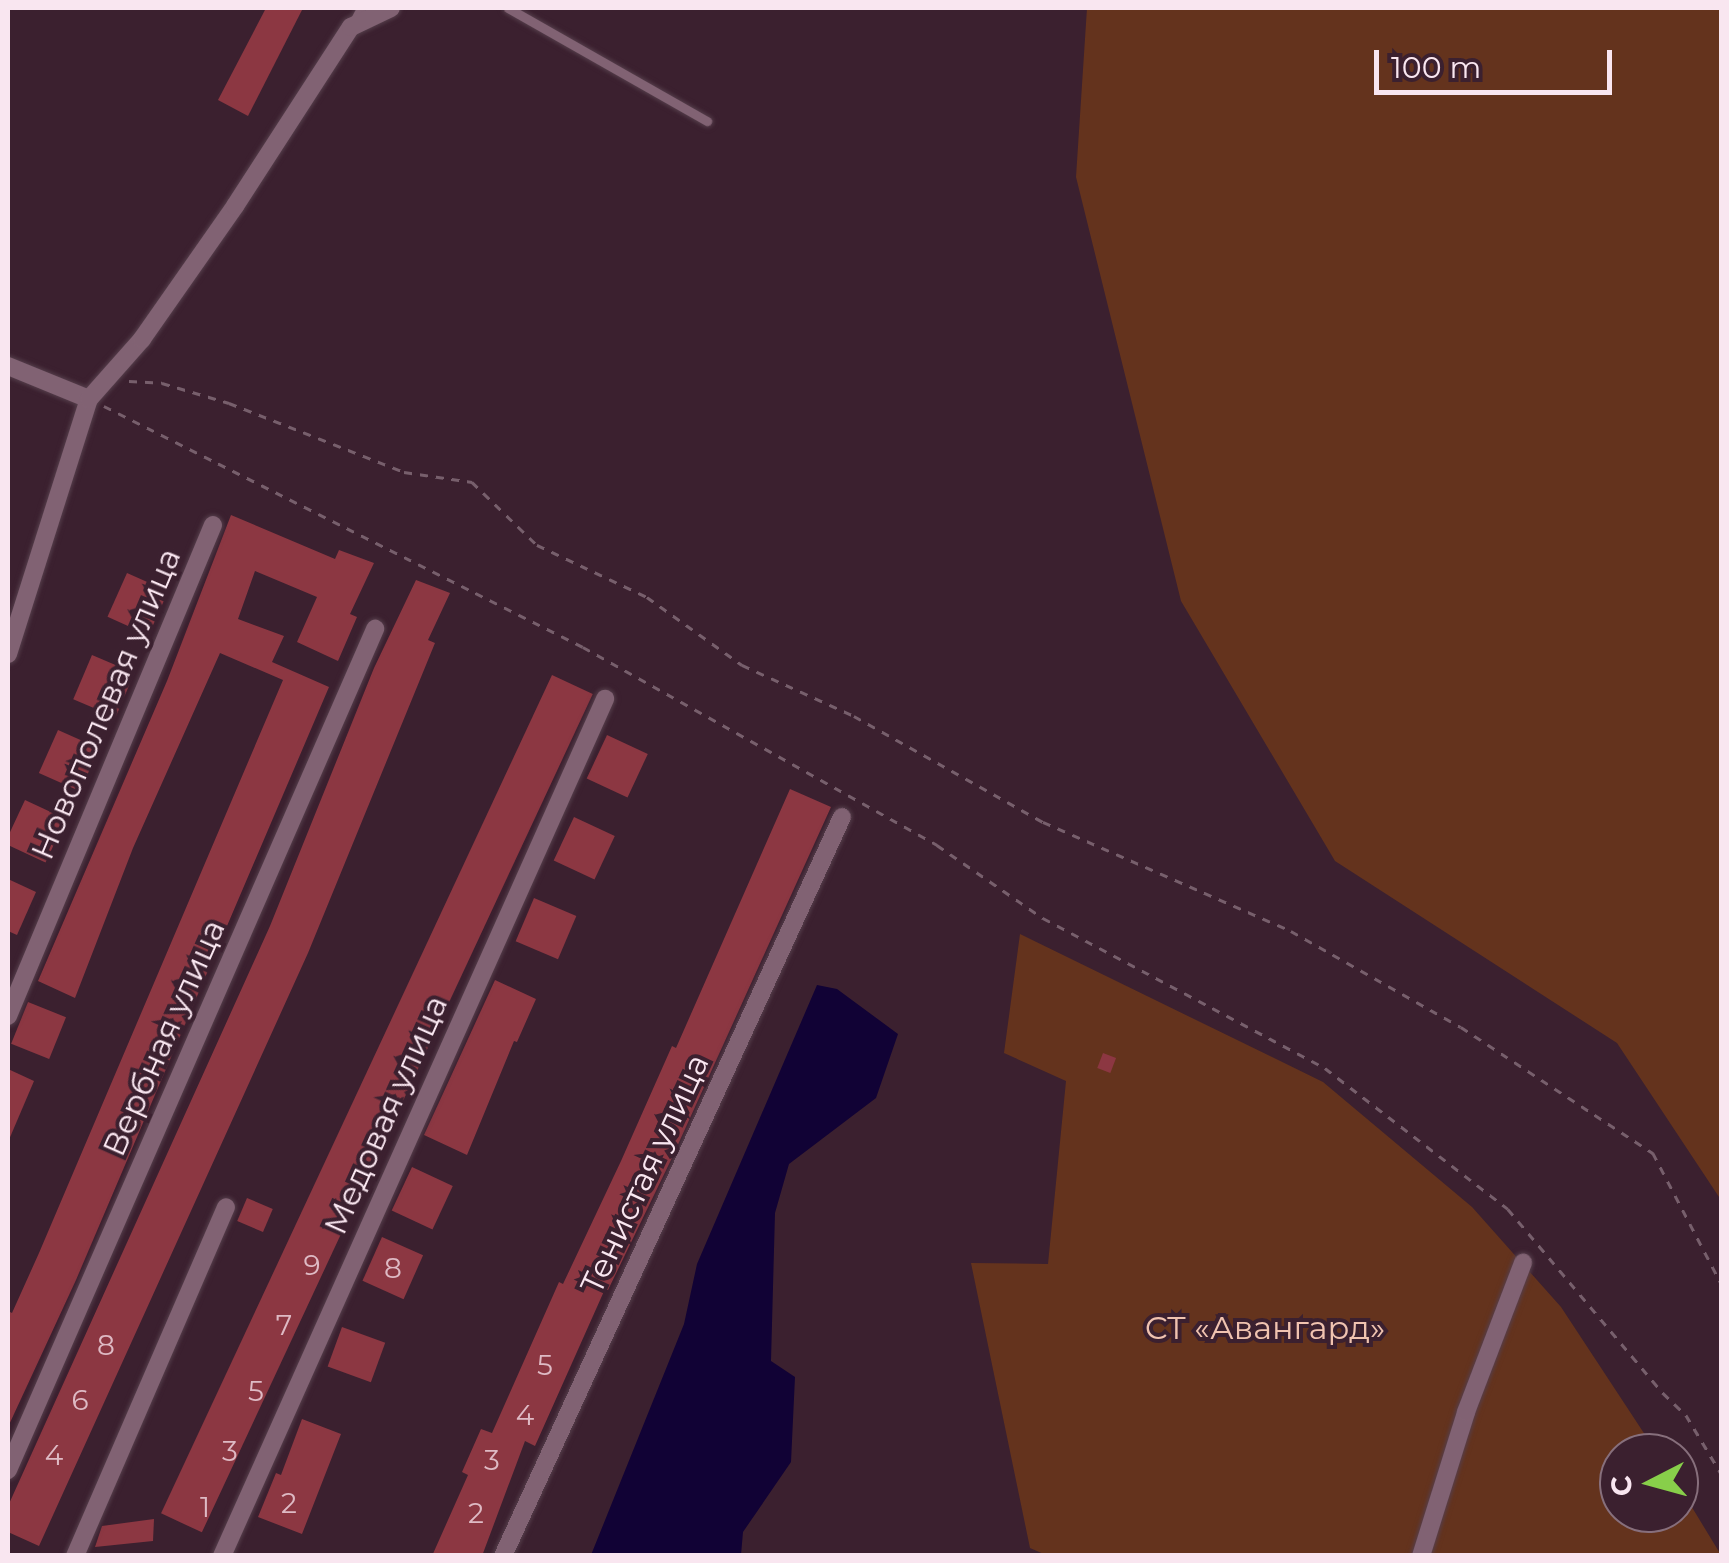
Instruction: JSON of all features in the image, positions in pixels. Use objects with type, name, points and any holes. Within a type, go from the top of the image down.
[{"type":"street","points":[[8,654],[89,398],[162,309],[350,27],[391,8]]},
{"type":"street","points":[[8,366],[89,398]]},
{"type":"street","name":"Новополевая улица","points":[[8,1016],[213,526]]},
{"type":"street","name":"Вербная улица","points":[[8,1470],[375,630]]},
{"type":"street","name":"Медовая улица","points":[[222,1556],[606,699]]},
{"type":"street","name":"Тенистая улица","points":[[504,1556],[842,817]]},
{"type":"street","points":[[75,1556],[226,1207]]},
{"type":"street","points":[[1421,1556],[1466,1412],[1523,1263]]},
{"type":"lane","points":[[350,27],[361,8]]},
{"type":"lane","points":[[508,8],[707,121]]},
{"type":"path","points":[[122,380],[162,383],[229,403],[404,472],[472,482],[537,545],[647,597],[742,664],[854,716],[1043,822],[1291,930],[1461,1027],[1653,1154],[1722,1285]]},
{"type":"path","points":[[89,398],[583,648],[937,845],[1043,918],[1325,1068],[1508,1209],[1662,1393],[1686,1414],[1722,1475]]},
{"type":"green space","points":[[1087,8],[1721,8],[1721,1200],[1617,1043],[1335,861],[1181,601],[1076,177]]},
{"type":"green space","name":"СТ «Авангард»","points":[[1020,934],[1323,1082],[1472,1207],[1561,1307],[1644,1433],[1599,1433],[1599,1533],[1699,1533],[1699,1519],[1721,1555],[1046,1555],[1030,1548],[971,1263],[1048,1264],[1066,1081],[1004,1053]]},
{"type":"shaded area","points":[[817,985],[837,989],[898,1034],[876,1098],[789,1164],[775,1213],[771,1361],[795,1377],[791,1462],[743,1532],[741,1555],[591,1555],[684,1324],[697,1264]]},
{"type":"building","points":[[266,8],[303,8],[248,116],[218,100]]},
{"type":"building","points":[[231,515],[335,559],[339,550],[374,563],[350,614],[357,617],[338,661],[297,642],[317,597],[255,571],[238,619],[284,636],[272,662],[329,687],[76,1280],[8,1427],[8,1311],[12,1313],[39,1253],[283,680],[220,653],[133,848],[75,998],[38,981],[167,681]]},
{"type":"building","points":[[127,573],[168,591],[149,635],[107,617]]},
{"type":"building","points":[[416,580],[450,593],[428,640],[435,643],[308,953],[39,1546],[8,1532],[8,1506],[270,926],[374,668]]},
{"type":"building","points":[[92,655],[134,673],[116,717],[73,699]]},
{"type":"building","points":[[552,675],[593,694],[202,1532],[161,1513]]},
{"type":"building","points":[[58,730],[99,748],[80,791],[39,773]]},
{"type":"building","points":[[607,735],[648,754],[627,798],[587,779]]},
{"type":"building","points":[[790,789],[831,807],[671,1160],[608,1290],[605,1289],[535,1446],[525,1441],[482,1556],[432,1556],[468,1475],[462,1472],[481,1429],[492,1433],[559,1282],[563,1284],[672,1046],[676,1048]]},
{"type":"building","points":[[25,800],[66,819],[45,863],[8,845],[8,836]]},
{"type":"building","points":[[574,817],[615,836],[594,880],[554,861]]},
{"type":"building","points":[[8,879],[36,892],[17,935],[8,931]]},
{"type":"building","points":[[534,898],[576,916],[558,959],[516,941]]},
{"type":"building","points":[[495,980],[536,999],[517,1042],[514,1041],[467,1155],[424,1135]]},
{"type":"building","points":[[28,1002],[66,1017],[49,1059],[11,1044]]},
{"type":"building","points":[[1103,1053],[1116,1058],[1110,1073],[1097,1068]]},
{"type":"building","points":[[8,1069],[34,1081],[8,1142]]},
{"type":"building","points":[[412,1167],[453,1186],[432,1230],[392,1211]]},
{"type":"building","points":[[247,1198],[273,1209],[263,1232],[237,1221]]},
{"type":"building","points":[[382,1237],[423,1255],[404,1299],[362,1281]]},
{"type":"building","points":[[342,1327],[385,1343],[371,1382],[328,1366]]},
{"type":"building","points":[[302,1419],[341,1434],[302,1534],[258,1517],[276,1473],[281,1475]]},
{"type":"building","points":[[154,1519],[153,1541],[95,1547],[102,1526]]}]
